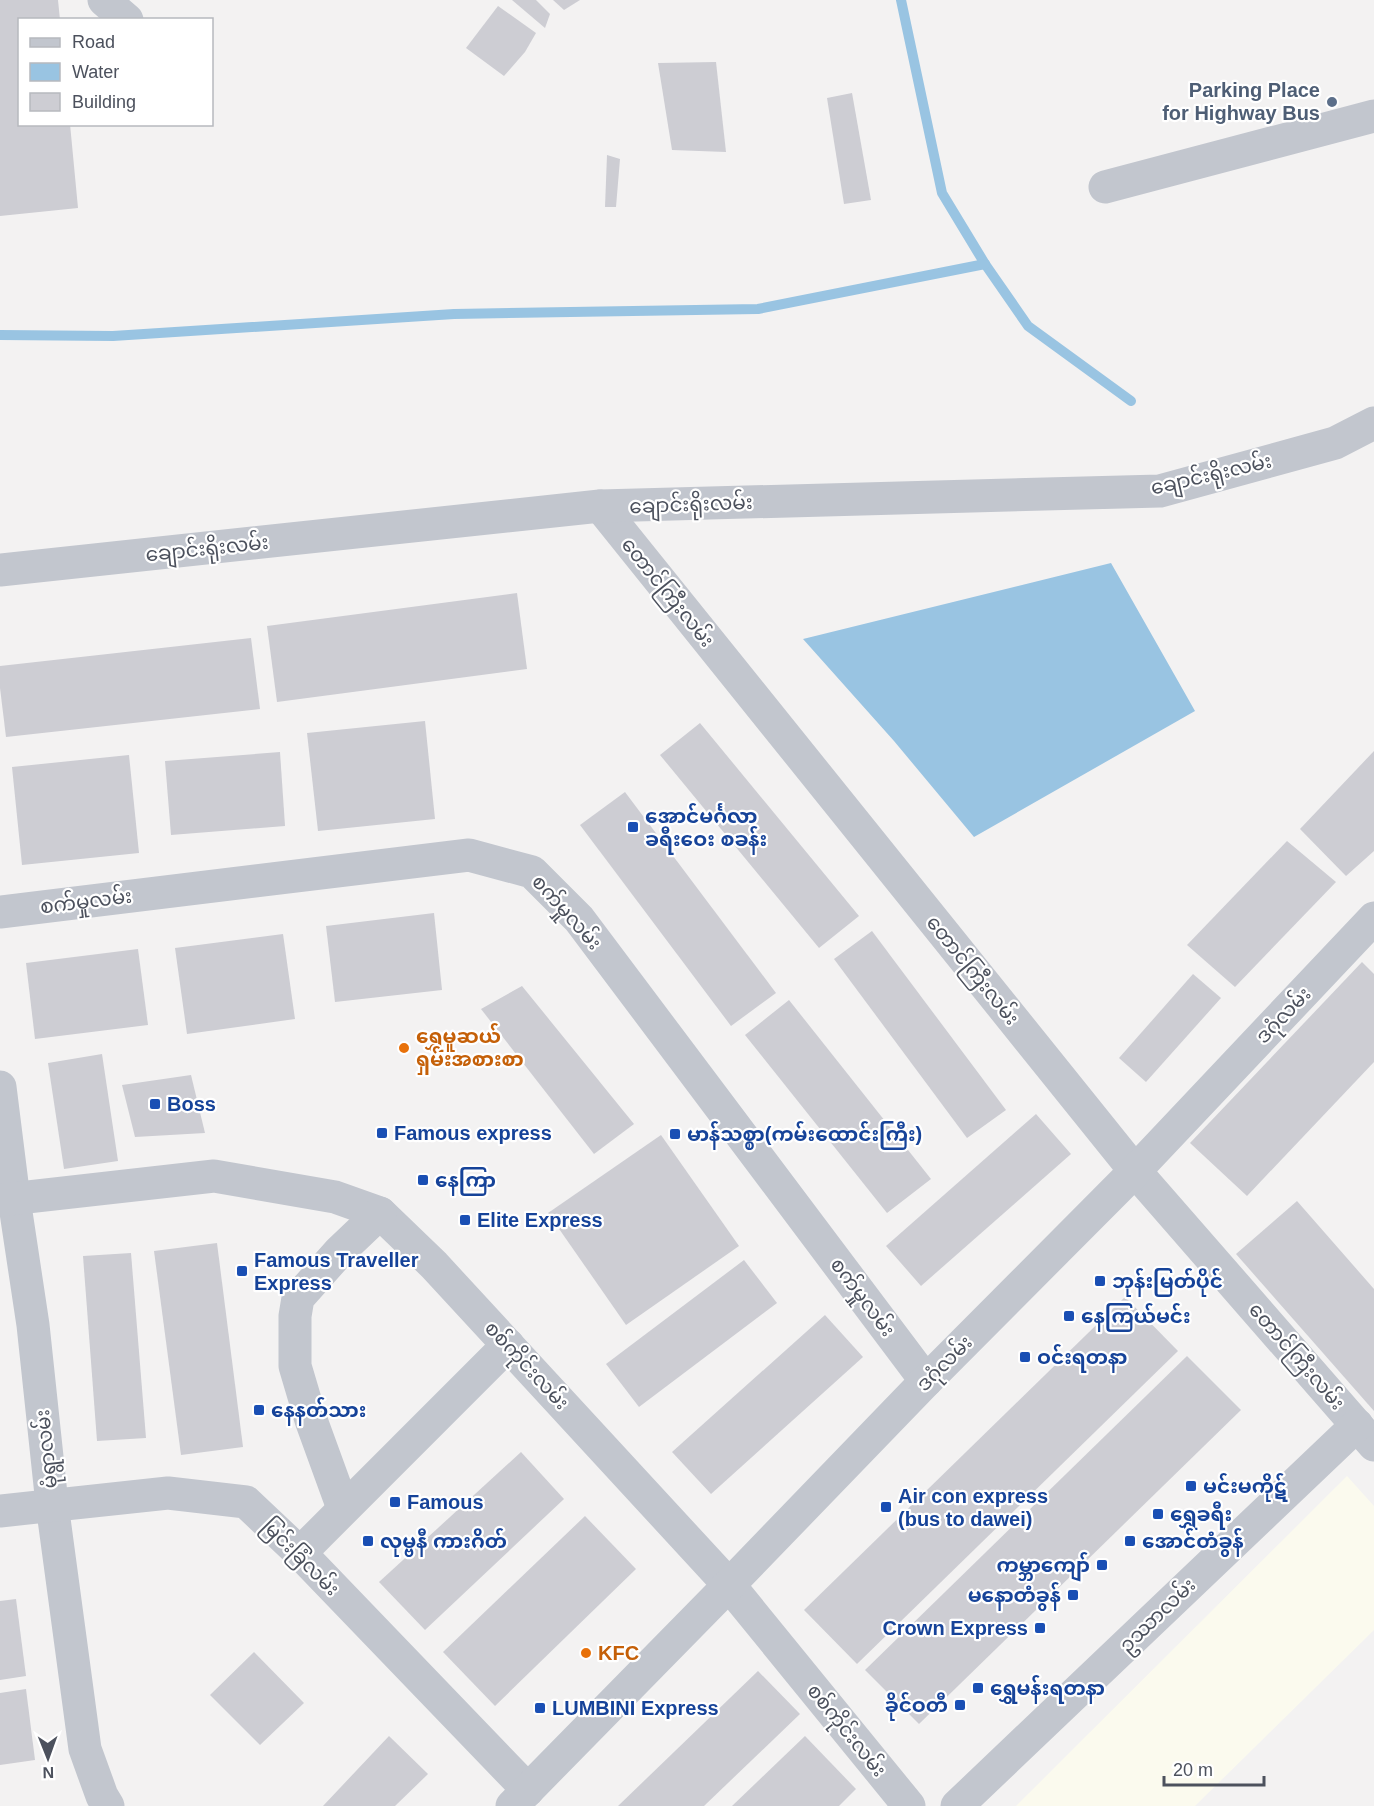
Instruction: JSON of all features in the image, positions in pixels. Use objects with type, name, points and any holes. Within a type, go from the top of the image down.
[{"type":"street","points":[[104,0],[125,18]]},
{"type":"street","points":[[1105,187],[1374,116]]},
{"type":"street","name":"ချောင်းရိုးလမ်း","points":[[0,570],[600,506],[1160,490],[1335,443],[1374,423]]},
{"type":"street","name":"တောင်ကြီးလမ်း","points":[[600,506],[1135,1171],[1366,1435]]},
{"type":"street","name":"စက်မှုလမ်း","points":[[0,912],[469,855],[532,872],[579,919],[926,1381]]},
{"type":"street","name":"ဒဂုံလမ်း","points":[[520,1798],[926,1381],[1135,1171],[1374,918]]},
{"type":"street","name":"မုံရွာလမ်း","points":[[0,1087],[7,1199],[33,1324],[52,1504],[86,1749],[102,1796],[108,1806]]},
{"type":"street","name":"စစ်ကိုင်းလမ်း","points":[[7,1199],[214,1176],[335,1197],[380,1213],[434,1265],[729,1585],[909,1806]]},
{"type":"street","points":[[343,1508],[311,1420],[295,1366],[298,1298],[339,1252],[380,1213]]},
{"type":"street","points":[[300,1553],[508,1345]]},
{"type":"street","name":"ဥဿာလမ်း","points":[[957,1806],[1366,1435]]},
{"type":"street","name":"မြင်းခြံလမ်း","points":[[0,1510],[168,1493],[246,1502],[300,1553],[520,1798]]},
{"type":"shaded area","points":[[1347,1476],[1374,1506],[1374,1630],[1195,1806],[1016,1806]]},
{"type":"water","points":[[1111,563],[1195,711],[974,837],[894,741],[803,639]]},
{"type":"building","points":[[0,0],[58,0],[60,18],[18,18],[18,126],[70,126],[78,208],[0,216]]},
{"type":"building","points":[[512,0],[536,0],[550,14],[545,28]]},
{"type":"building","points":[[553,0],[580,0],[564,10]]},
{"type":"building","points":[[498,6],[536,33],[525,52],[504,76],[466,48]]},
{"type":"building","points":[[716,62],[726,152],[672,150],[658,63]]},
{"type":"building","points":[[852,93],[871,200],[844,204],[827,98]]},
{"type":"building","points":[[607,155],[620,159],[616,207],[605,207]]},
{"type":"building","points":[[517,593],[527,669],[277,702],[267,626]]},
{"type":"building","points":[[251,638],[260,709],[6,737],[0,688],[0,666]]},
{"type":"building","points":[[425,721],[435,819],[318,831],[307,733]]},
{"type":"building","points":[[700,723],[859,916],[819,948],[660,755]]},
{"type":"building","points":[[1374,751],[1374,851],[1346,876],[1300,829]]},
{"type":"building","points":[[280,752],[285,826],[171,835],[165,761]]},
{"type":"building","points":[[129,755],[139,853],[22,865],[12,767]]},
{"type":"building","points":[[625,792],[776,993],[731,1026],[580,825]]},
{"type":"building","points":[[1287,841],[1336,882],[1235,987],[1187,945]]},
{"type":"building","points":[[434,913],[442,990],[335,1002],[326,926]]},
{"type":"building","points":[[872,931],[1006,1110],[967,1138],[834,959]]},
{"type":"building","points":[[283,934],[295,1019],[187,1034],[175,948]]},
{"type":"building","points":[[138,949],[148,1025],[35,1039],[26,963]]},
{"type":"building","points":[[1362,962],[1374,974],[1374,1062],[1247,1196],[1190,1143]]},
{"type":"building","points":[[1193,974],[1221,998],[1146,1082],[1119,1058]]},
{"type":"building","points":[[522,986],[634,1124],[594,1154],[481,1009]]},
{"type":"building","points":[[789,1000],[931,1179],[887,1213],[745,1035]]},
{"type":"building","points":[[102,1054],[118,1161],[64,1169],[48,1063]]},
{"type":"building","points":[[191,1075],[205,1133],[135,1137],[122,1085]]},
{"type":"building","points":[[1036,1114],[1071,1154],[921,1286],[886,1246]]},
{"type":"building","points":[[661,1135],[739,1246],[626,1325],[548,1213]]},
{"type":"building","points":[[1297,1201],[1374,1289],[1374,1411],[1236,1254]]},
{"type":"building","points":[[217,1243],[243,1447],[181,1455],[154,1251]]},
{"type":"building","points":[[131,1253],[146,1438],[97,1441],[83,1256]]},
{"type":"building","points":[[744,1260],[777,1303],[639,1407],[606,1364]]},
{"type":"building","points":[[1125,1297],[1178,1351],[857,1664],[804,1610]]},
{"type":"building","points":[[825,1315],[863,1357],[711,1494],[672,1452]]},
{"type":"building","points":[[1187,1356],[1241,1410],[919,1724],[865,1670]]},
{"type":"building","points":[[521,1452],[564,1499],[425,1630],[379,1582]]},
{"type":"building","points":[[585,1516],[636,1569],[495,1706],[443,1652]]},
{"type":"building","points":[[16,1599],[26,1676],[0,1680],[0,1601]]},
{"type":"building","points":[[254,1652],[304,1703],[260,1745],[210,1695]]},
{"type":"building","points":[[758,1671],[800,1714],[704,1806],[618,1806]]},
{"type":"building","points":[[26,1689],[35,1760],[0,1765],[0,1693]]},
{"type":"building","points":[[389,1736],[428,1774],[395,1806],[323,1806]]},
{"type":"building","points":[[805,1736],[856,1789],[839,1806],[732,1806]]},
{"type":"waterway","points":[[901,0],[942,193],[985,264],[1028,326],[1131,401]]},
{"type":"waterway","points":[[0,335],[113,336],[454,314],[758,309],[985,264]]},
{"type":"place","name":"Parking Place for Highway Bus","points":[[1332,102]]},
{"type":"place","name":"အောင်မင်္ဂလာ ခရီးဝေး စခန်း","points":[[633,827]]},
{"type":"place","name":"ရွှေမူဆယ် ရှမ်းအစားစာ","points":[[404,1048]]},
{"type":"place","name":"Boss","points":[[155,1104]]},
{"type":"place","name":"Famous express","points":[[382,1133]]},
{"type":"place","name":"မာန်သစ္စာ(ကမ်းထောင်းကြီး)","points":[[675,1134]]},
{"type":"place","name":"နေကြာ","points":[[423,1180]]},
{"type":"place","name":"Elite Express","points":[[465,1220]]},
{"type":"place","name":"Famous Traveller Express","points":[[242,1271]]},
{"type":"place","name":"ဘုန်းမြတ်ပိုင်","points":[[1100,1281]]},
{"type":"place","name":"နေကြယ်မင်း","points":[[1069,1316]]},
{"type":"place","name":"ဝင်းရတနာ","points":[[1025,1357]]},
{"type":"place","name":"နေနတ်သား","points":[[259,1410]]},
{"type":"place","name":"မင်းမကိုဋ်","points":[[1191,1486]]},
{"type":"place","name":"Famous","points":[[395,1502]]},
{"type":"place","name":"Air con express (bus to dawei)","points":[[886,1507]]},
{"type":"place","name":"ရွှေခရီး","points":[[1158,1514]]},
{"type":"place","name":"လုမ္ဗနီ ကားဂိတ်","points":[[368,1541]]},
{"type":"place","name":"အောင်တံခွန်","points":[[1130,1541]]},
{"type":"place","name":"ကမ္ဘာကျော်","points":[[1102,1565]]},
{"type":"place","name":"မနောတံခွန်","points":[[1073,1595]]},
{"type":"place","name":"Crown Express","points":[[1040,1628]]},
{"type":"place","name":"KFC","points":[[586,1653]]},
{"type":"place","name":"ရွှေမန်းရတနာ","points":[[978,1688]]},
{"type":"place","name":"ခိုင်ဝတီ","points":[[960,1705]]},
{"type":"place","name":"LUMBINI Express","points":[[540,1708]]}]
